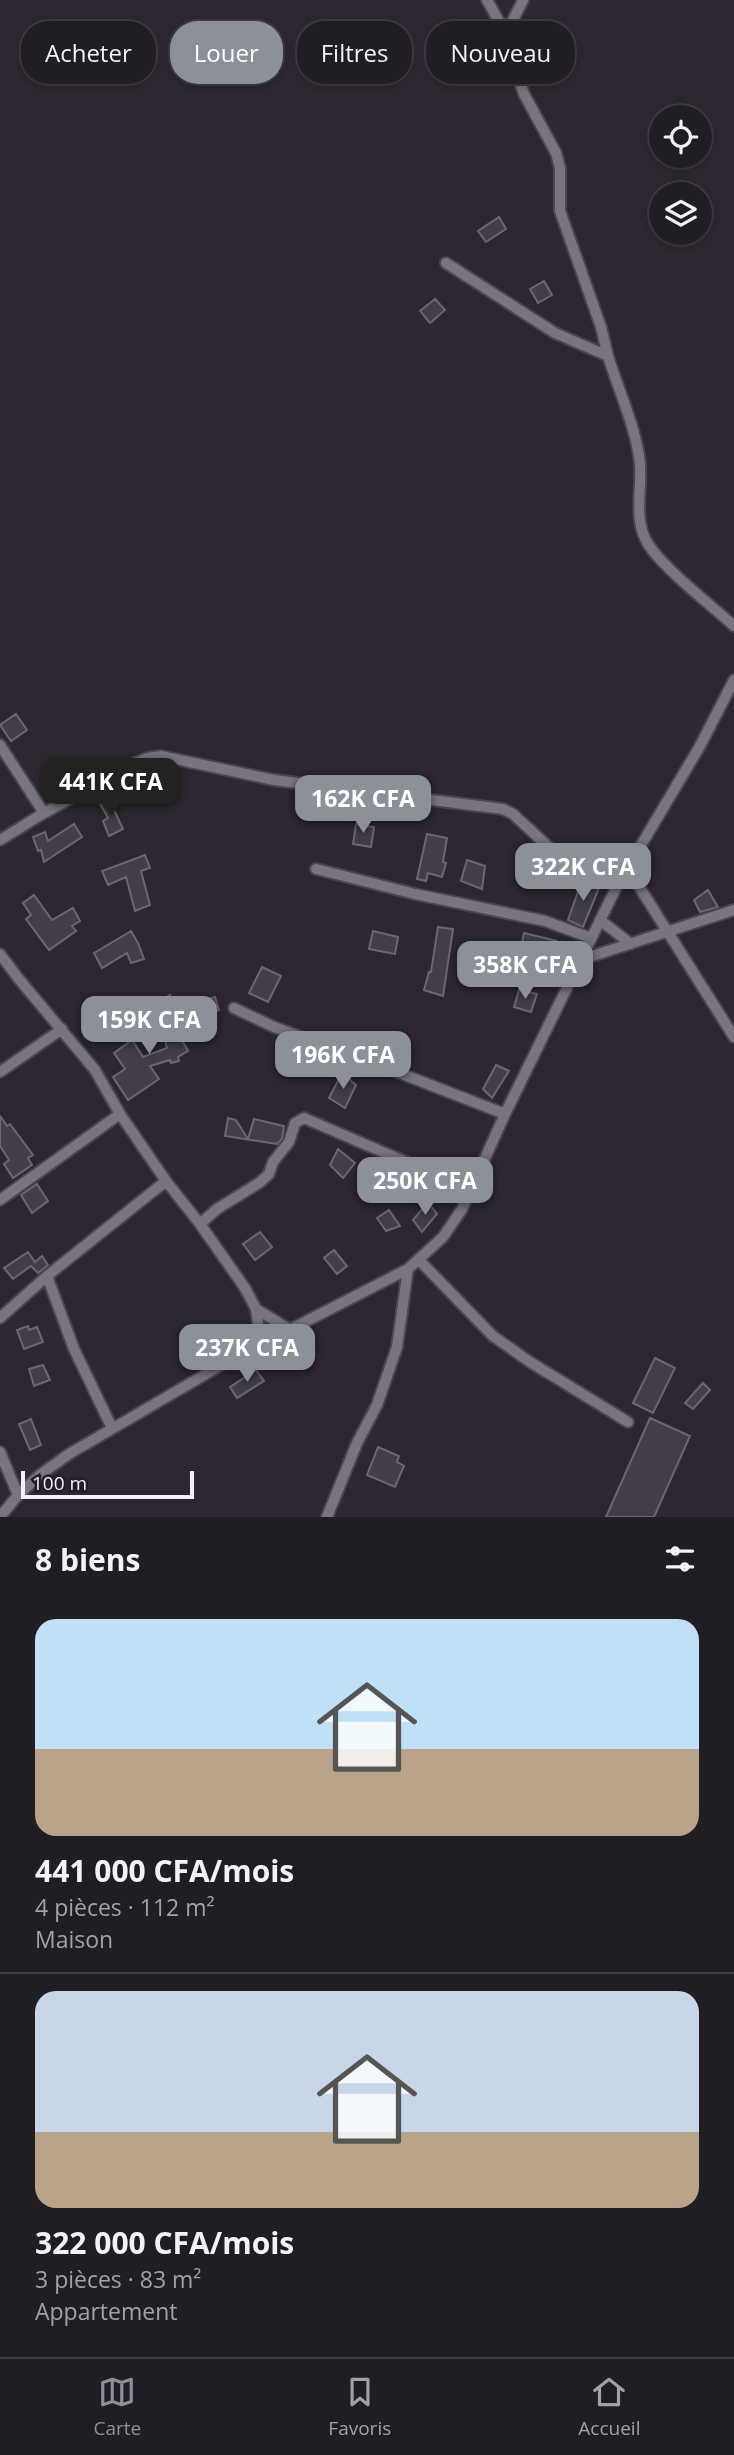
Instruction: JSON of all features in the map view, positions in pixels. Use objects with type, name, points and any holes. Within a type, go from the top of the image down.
[{"type":"street","points":[[487,0],[499,21]]},
{"type":"street","points":[[512,21],[523,0]]},
{"type":"street","points":[[520,84],[556,153],[560,167],[560,211],[601,327],[635,438],[640,465],[639,520],[648,544],[734,626]]},
{"type":"street","points":[[446,263],[555,333],[608,355]]},
{"type":"street","points":[[0,1517],[18,1495],[41,1474],[69,1454],[168,1394],[261,1343],[328,1312],[408,1269],[454,1224],[618,884],[700,746],[734,680]]},
{"type":"street","points":[[0,745],[44,813]]},
{"type":"street","points":[[0,840],[135,763],[161,756],[274,780],[503,809],[513,814],[552,850],[618,884]]},
{"type":"street","points":[[316,869],[415,894],[545,921],[591,938]]},
{"type":"street","points":[[628,869],[729,1022],[734,1037]]},
{"type":"street","points":[[583,959],[734,910]]},
{"type":"street","points":[[600,920],[631,944]]},
{"type":"street","points":[[0,954],[95,1070],[120,1114],[166,1181],[245,1288],[256,1309],[261,1343]]},
{"type":"street","points":[[234,1008],[274,1027],[505,1114]]},
{"type":"street","points":[[0,1072],[62,1029]]},
{"type":"street","points":[[0,1200],[120,1114]]},
{"type":"street","points":[[200,1224],[217,1209],[269,1174],[273,1162],[289,1142],[295,1123],[304,1118],[471,1190]]},
{"type":"street","points":[[0,1318],[47,1276],[166,1181]]},
{"type":"street","points":[[419,1260],[493,1336],[628,1422]]},
{"type":"street","points":[[327,1517],[377,1405],[397,1348],[408,1269]]},
{"type":"street","points":[[47,1276],[74,1349],[112,1428]]},
{"type":"street","points":[[256,1309],[289,1329]]},
{"type":"street","points":[[0,1452],[18,1495]]},
{"type":"building","points":[[499,217],[506,229],[486,242],[478,231]]},
{"type":"building","points":[[544,281],[552,295],[538,303],[530,289]]},
{"type":"building","points":[[435,299],[445,310],[430,323],[420,311]]},
{"type":"building","points":[[16,714],[27,730],[11,741],[0,725]]},
{"type":"building","points":[[108,797],[123,829],[109,836],[103,821],[108,818],[99,802]]},
{"type":"building","points":[[74,824],[82,837],[44,862],[33,837],[45,832],[48,841]]},
{"type":"building","points":[[356,824],[374,827],[371,847],[353,844]]},
{"type":"building","points":[[427,834],[447,838],[443,862],[446,863],[442,877],[428,873],[426,881],[417,879]]},
{"type":"building","points":[[145,855],[150,868],[141,871],[150,905],[135,911],[126,877],[108,885],[102,871]]},
{"type":"building","points":[[467,860],[485,866],[482,889],[461,881]]},
{"type":"building","points":[[582,880],[599,888],[583,927],[568,920]]},
{"type":"building","points":[[708,890],[718,907],[700,912],[694,900]]},
{"type":"building","points":[[34,895],[52,920],[73,908],[80,921],[72,926],[76,931],[49,950],[26,919],[31,915],[23,903]]},
{"type":"building","points":[[438,927],[453,929],[443,996],[424,990],[431,972]]},
{"type":"building","points":[[131,931],[144,959],[131,963],[127,953],[102,968],[94,953]]},
{"type":"building","points":[[373,931],[398,937],[395,954],[369,949]]},
{"type":"building","points":[[524,933],[557,941],[552,960],[520,953]]},
{"type":"building","points":[[262,967],[281,976],[268,1002],[249,993]]},
{"type":"building","points":[[519,990],[537,994],[531,1012],[514,1007]]},
{"type":"building","points":[[170,995],[181,1020],[170,1025],[174,1041],[182,1040],[188,1051],[178,1057],[179,1061],[171,1063],[170,1060],[150,1066],[159,1079],[128,1100],[113,1077],[125,1069],[114,1053],[132,1040],[143,1057],[167,1048],[162,1029],[150,1033],[147,1026],[169,1016],[162,999]]},
{"type":"building","points":[[215,997],[219,1010],[199,1017],[195,1003]]},
{"type":"building","points":[[496,1065],[509,1071],[492,1098],[483,1089]]},
{"type":"building","points":[[342,1073],[356,1085],[345,1108],[329,1098]]},
{"type":"building","points":[[0,1116],[7,1126],[10,1124],[33,1155],[28,1158],[32,1165],[13,1178],[4,1164],[9,1160],[0,1146]]},
{"type":"building","points":[[228,1118],[236,1120],[248,1139],[254,1119],[284,1126],[282,1139],[277,1144],[225,1136]]},
{"type":"building","points":[[338,1149],[355,1163],[343,1178],[330,1165]]},
{"type":"building","points":[[37,1184],[48,1201],[32,1213],[21,1195]]},
{"type":"building","points":[[428,1202],[437,1214],[422,1232],[413,1220]]},
{"type":"building","points":[[389,1210],[400,1226],[386,1231],[377,1218]]},
{"type":"building","points":[[260,1232],[272,1247],[255,1260],[243,1244]]},
{"type":"building","points":[[334,1250],[347,1266],[337,1274],[324,1258]]},
{"type":"building","points":[[28,1252],[35,1262],[42,1256],[48,1265],[38,1273],[31,1266],[13,1279],[4,1268]]},
{"type":"building","points":[[28,1326],[29,1330],[37,1327],[43,1342],[24,1349],[17,1330]]},
{"type":"building","points":[[655,1358],[675,1368],[653,1413],[633,1403]]},
{"type":"building","points":[[43,1365],[50,1380],[34,1386],[29,1369]]},
{"type":"building","points":[[256,1370],[264,1381],[237,1398],[230,1387]]},
{"type":"building","points":[[703,1383],[710,1390],[693,1409],[685,1403]]},
{"type":"building","points":[[650,1418],[690,1436],[654,1517],[606,1517]]},
{"type":"building","points":[[31,1419],[41,1445],[30,1450],[19,1424]]},
{"type":"building","points":[[378,1447],[399,1456],[397,1462],[404,1466],[395,1487],[367,1475]]}]
